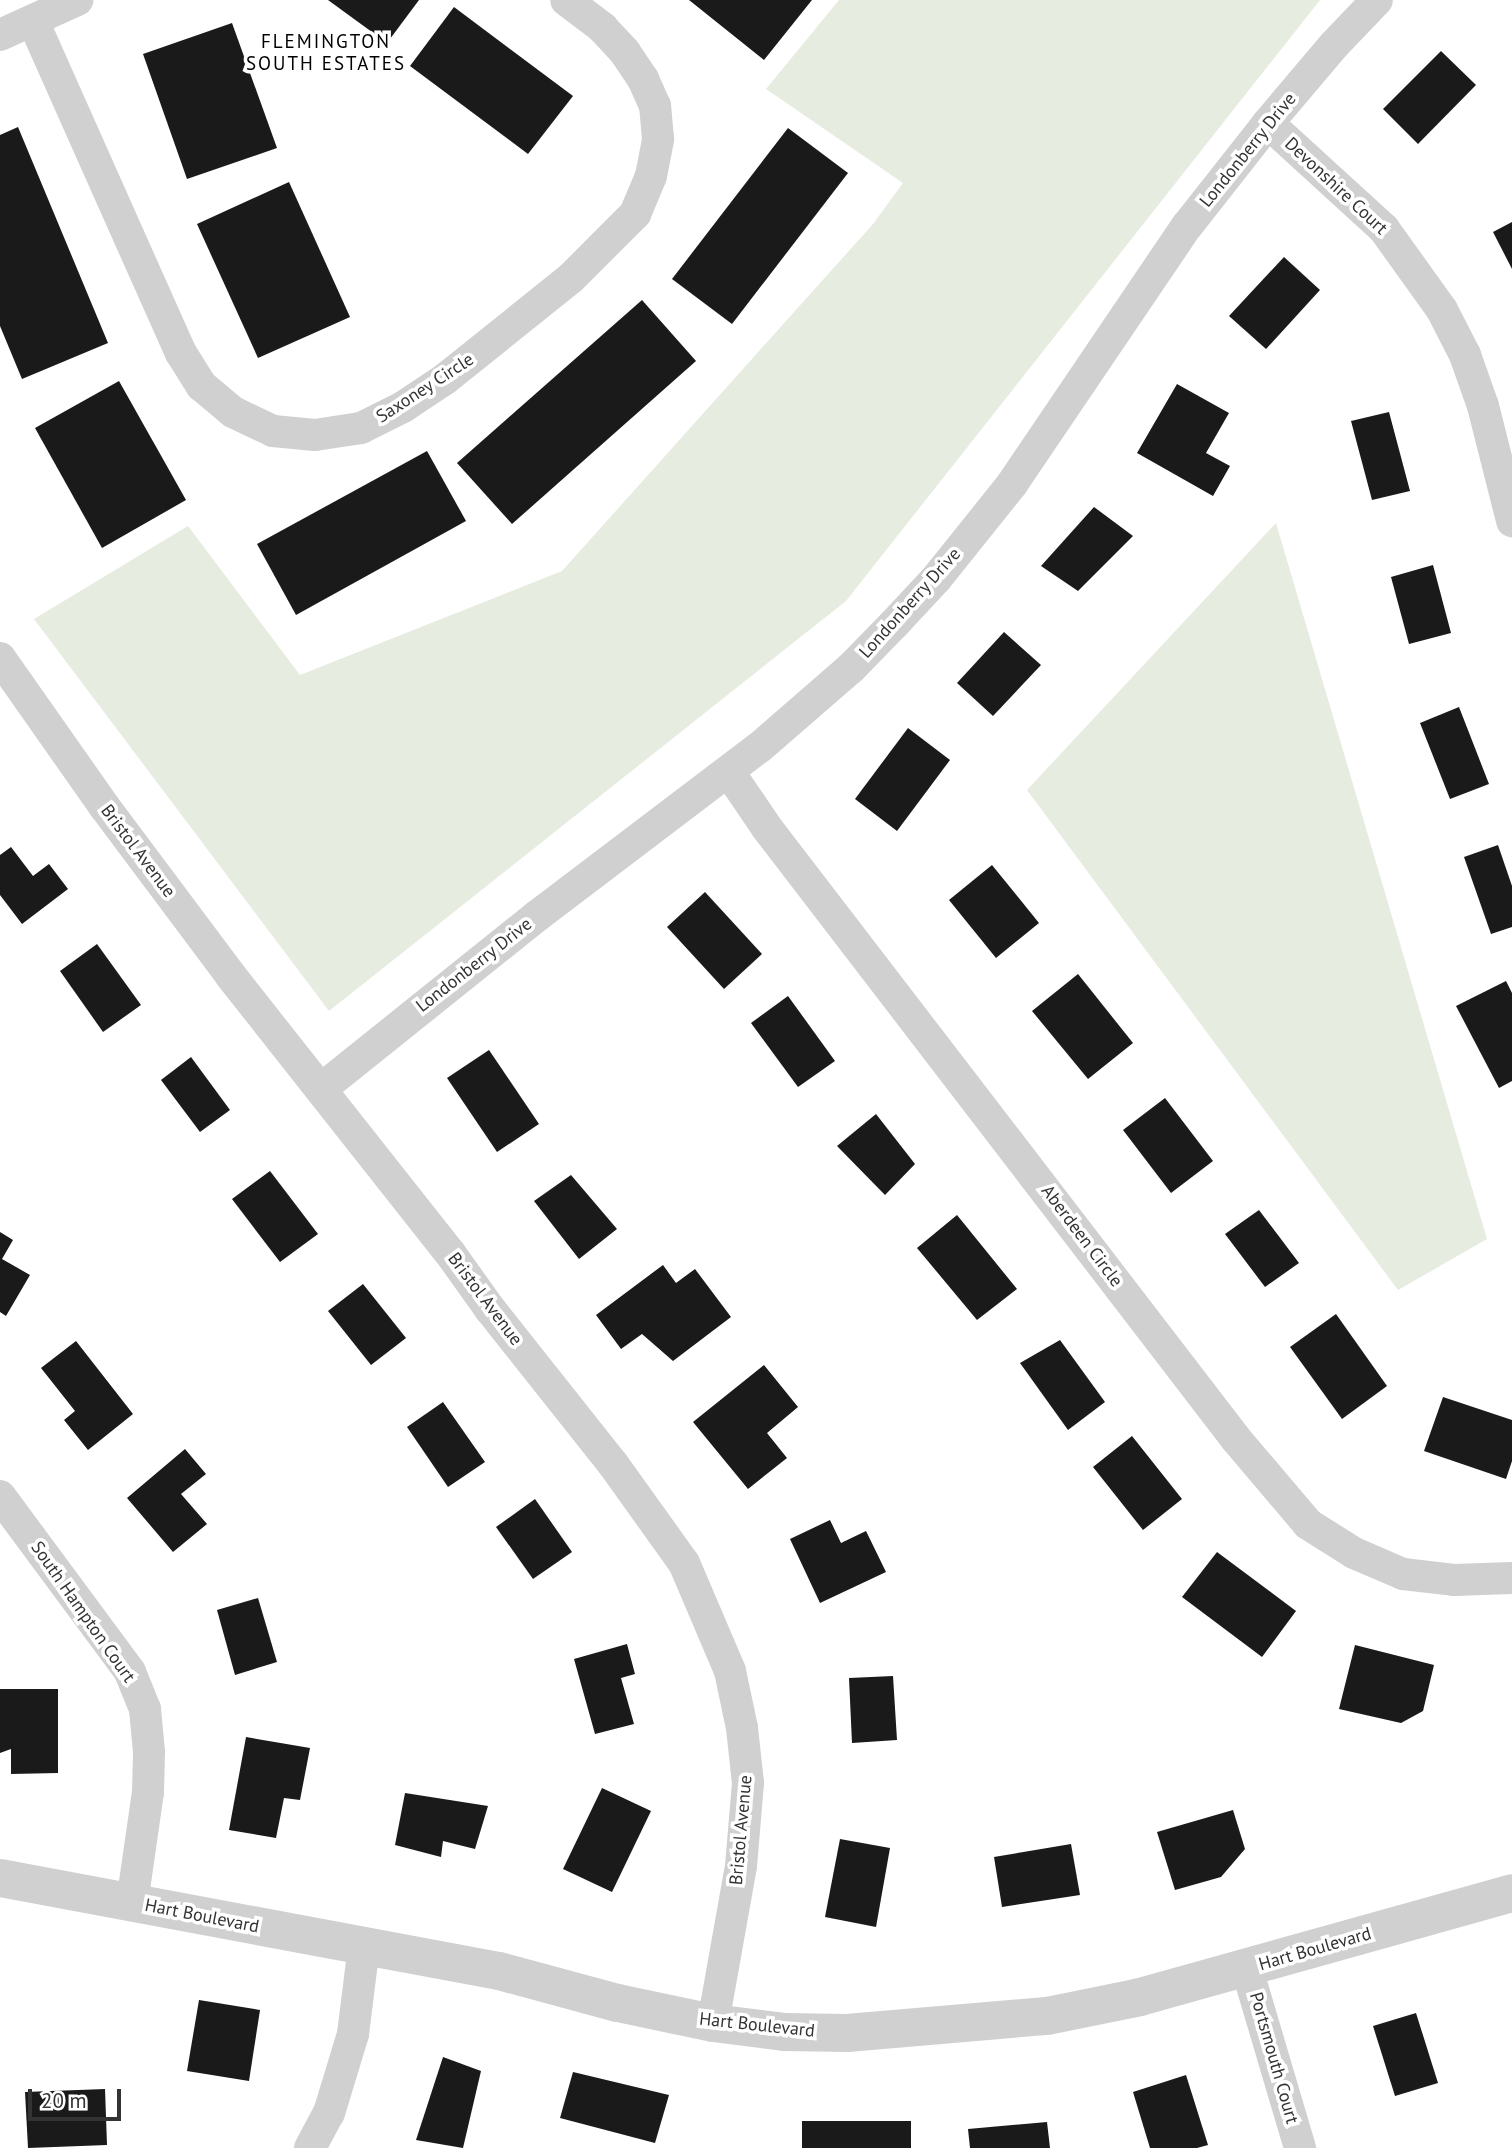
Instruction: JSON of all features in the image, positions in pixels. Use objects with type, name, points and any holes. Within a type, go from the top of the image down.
[{"type":"street","points":[[0,35],[77,0]]},
{"type":"street","name":"Saxoney Circle","points":[[33,21],[181,353],[202,386],[233,412],[273,431],[315,435],[361,428],[403,407],[445,379],[571,278],[635,214],[651,176],[658,139],[655,106],[643,79],[625,52],[603,28],[566,0]]},
{"type":"street","name":"Londonberry Drive","points":[[321,1089],[537,915],[729,772],[850,668],[936,579],[1012,484],[1187,226],[1268,122],[1377,0]]},
{"type":"street","name":"Devonshire Court","points":[[1268,122],[1384,229],[1442,310],[1465,355],[1483,405],[1512,521]]},
{"type":"street","name":"Bristol Avenue","points":[[0,658],[104,806],[231,976],[612,1464],[684,1563],[709,1615],[730,1671],[742,1728],[748,1783],[741,1866],[713,2022]]},
{"type":"street","name":"Aberdeen Circle","points":[[729,772],[767,828],[1236,1439],[1308,1524],[1354,1553],[1403,1574],[1454,1580],[1512,1578]]},
{"type":"street","name":"South Hampton Court","points":[[0,1496],[131,1672],[145,1709],[149,1752],[148,1792],[132,1903]]},
{"type":"street","name":"Hart Boulevard","points":[[0,1878],[499,1971],[618,2003],[713,2022],[785,2032],[847,2033],[1047,2016],[1140,1997],[1512,1893]]},
{"type":"street","points":[[310,2148],[329,2113],[353,2034],[363,1946]]},
{"type":"street","name":"Portsmouth Court","points":[[1247,1969],[1300,2148]]},
{"type":"shaded area","points":[[839,0],[1320,0],[846,601],[329,1011],[34,619],[188,526],[300,675],[562,571],[873,224],[903,183],[766,89]]},
{"type":"shaded area","points":[[1276,523],[1487,1239],[1398,1290],[1027,790]]},
{"type":"building","points":[[328,0],[419,0],[387,43]]},
{"type":"building","points":[[689,0],[812,0],[764,60]]},
{"type":"building","points":[[454,7],[573,96],[528,154],[410,66]]},
{"type":"building","points":[[232,23],[277,148],[187,179],[143,54]]},
{"type":"building","points":[[1441,51],[1476,85],[1418,144],[1383,109]]},
{"type":"building","points":[[18,127],[108,343],[22,379],[0,326],[0,135]]},
{"type":"building","points":[[788,128],[848,173],[732,324],[672,279]]},
{"type":"building","points":[[289,182],[350,317],[258,358],[197,224]]},
{"type":"building","points":[[1512,222],[1512,269],[1493,232]]},
{"type":"building","points":[[1284,257],[1320,290],[1266,349],[1229,316]]},
{"type":"building","points":[[642,300],[696,361],[512,524],[457,463]]},
{"type":"building","points":[[119,381],[186,500],[102,548],[35,428]]},
{"type":"building","points":[[1177,384],[1229,413],[1206,453],[1230,466],[1213,496],[1137,453]]},
{"type":"building","points":[[1389,412],[1410,491],[1372,500],[1351,421]]},
{"type":"building","points":[[427,451],[466,521],[296,615],[257,544]]},
{"type":"building","points":[[1094,507],[1133,536],[1078,591],[1041,566]]},
{"type":"building","points":[[1433,565],[1451,633],[1409,644],[1391,577]]},
{"type":"building","points":[[1004,632],[1041,665],[993,716],[957,683]]},
{"type":"building","points":[[1459,707],[1489,784],[1450,799],[1420,723]]},
{"type":"building","points":[[908,728],[950,760],[897,831],[855,799]]},
{"type":"building","points":[[1498,845],[1512,886],[1512,927],[1491,934],[1464,857]]},
{"type":"building","points":[[11,847],[33,876],[49,864],[68,889],[22,924],[0,895],[0,855]]},
{"type":"building","points":[[992,865],[1039,923],[996,958],[949,900]]},
{"type":"building","points":[[705,892],[762,954],[724,989],[667,927]]},
{"type":"building","points":[[97,944],[141,1005],[103,1032],[60,971]]},
{"type":"building","points":[[1078,974],[1133,1043],[1088,1079],[1032,1011]]},
{"type":"building","points":[[1506,981],[1512,993],[1512,1081],[1499,1088],[1456,1006]]},
{"type":"building","points":[[788,996],[835,1061],[798,1087],[751,1023]]},
{"type":"building","points":[[489,1050],[539,1124],[497,1152],[447,1078]]},
{"type":"building","points":[[191,1057],[230,1110],[200,1132],[161,1080]]},
{"type":"building","points":[[1165,1098],[1213,1161],[1171,1193],[1123,1130]]},
{"type":"building","points":[[876,1114],[915,1164],[885,1195],[837,1146]]},
{"type":"building","points":[[270,1171],[318,1234],[280,1262],[232,1199]]},
{"type":"building","points":[[571,1175],[617,1229],[579,1259],[534,1201]]},
{"type":"building","points":[[1259,1210],[1299,1263],[1265,1287],[1225,1234]]},
{"type":"building","points":[[957,1215],[1017,1289],[977,1320],[917,1248]]},
{"type":"building","points":[[0,1232],[13,1240],[2,1259],[30,1275],[6,1316],[0,1312]]},
{"type":"building","points":[[663,1265],[676,1283],[695,1269],[731,1317],[673,1361],[642,1334],[621,1349],[596,1315]]},
{"type":"building","points":[[363,1284],[406,1338],[371,1365],[328,1311]]},
{"type":"building","points":[[1336,1314],[1387,1386],[1342,1419],[1290,1347]]},
{"type":"building","points":[[1060,1340],[1105,1402],[1068,1430],[1020,1363]]},
{"type":"building","points":[[76,1341],[133,1414],[88,1450],[64,1420],[75,1411],[41,1368]]},
{"type":"building","points":[[764,1365],[798,1407],[767,1433],[787,1458],[748,1489],[693,1422]]},
{"type":"building","points":[[1443,1397],[1512,1420],[1512,1461],[1506,1479],[1424,1451]]},
{"type":"building","points":[[443,1402],[485,1462],[448,1487],[407,1427]]},
{"type":"building","points":[[1132,1436],[1182,1499],[1143,1530],[1093,1467]]},
{"type":"building","points":[[185,1449],[206,1474],[181,1494],[207,1524],[173,1552],[127,1498]]},
{"type":"building","points":[[535,1499],[572,1552],[533,1579],[496,1527]]},
{"type":"building","points":[[830,1520],[841,1543],[866,1531],[886,1572],[820,1603],[790,1539]]},
{"type":"building","points":[[1217,1552],[1296,1611],[1262,1657],[1182,1597]]},
{"type":"building","points":[[258,1598],[277,1662],[235,1675],[217,1610]]},
{"type":"building","points":[[627,1644],[635,1674],[621,1678],[634,1724],[595,1734],[574,1659]]},
{"type":"building","points":[[1355,1645],[1434,1665],[1423,1711],[1401,1723],[1339,1709]]},
{"type":"building","points":[[893,1676],[897,1740],[852,1743],[849,1678]]},
{"type":"building","points":[[0,1689],[58,1689],[58,1773],[11,1774],[11,1749],[0,1753]]},
{"type":"building","points":[[246,1737],[310,1748],[300,1800],[284,1798],[276,1838],[229,1830]]},
{"type":"building","points":[[602,1788],[651,1811],[612,1892],[563,1869]]},
{"type":"building","points":[[405,1793],[488,1806],[475,1849],[443,1841],[441,1857],[395,1845]]},
{"type":"building","points":[[1233,1810],[1245,1849],[1221,1877],[1175,1890],[1157,1832]]},
{"type":"building","points":[[840,1839],[890,1848],[876,1927],[825,1917]]},
{"type":"building","points":[[1071,1844],[1080,1895],[1002,1907],[994,1857]]},
{"type":"building","points":[[199,2000],[260,2010],[249,2081],[187,2071]]},
{"type":"building","points":[[1416,2013],[1438,2083],[1395,2096],[1373,2026]]},
{"type":"building","points":[[443,2057],[481,2071],[463,2148],[416,2140]]},
{"type":"building","points":[[573,2072],[669,2095],[655,2143],[560,2118]]},
{"type":"building","points":[[1186,2075],[1208,2145],[1197,2148],[1150,2148],[1133,2092]]},
{"type":"building","points":[[105,2089],[107,2145],[28,2148],[25,2092]]},
{"type":"building","points":[[802,2121],[911,2121],[911,2148],[802,2148]]},
{"type":"building","points":[[1047,2122],[1050,2148],[970,2148],[968,2129]]},
{"type":"district","name":"FLEMINGTON SOUTH ESTATES","points":[[326,53]]}]
